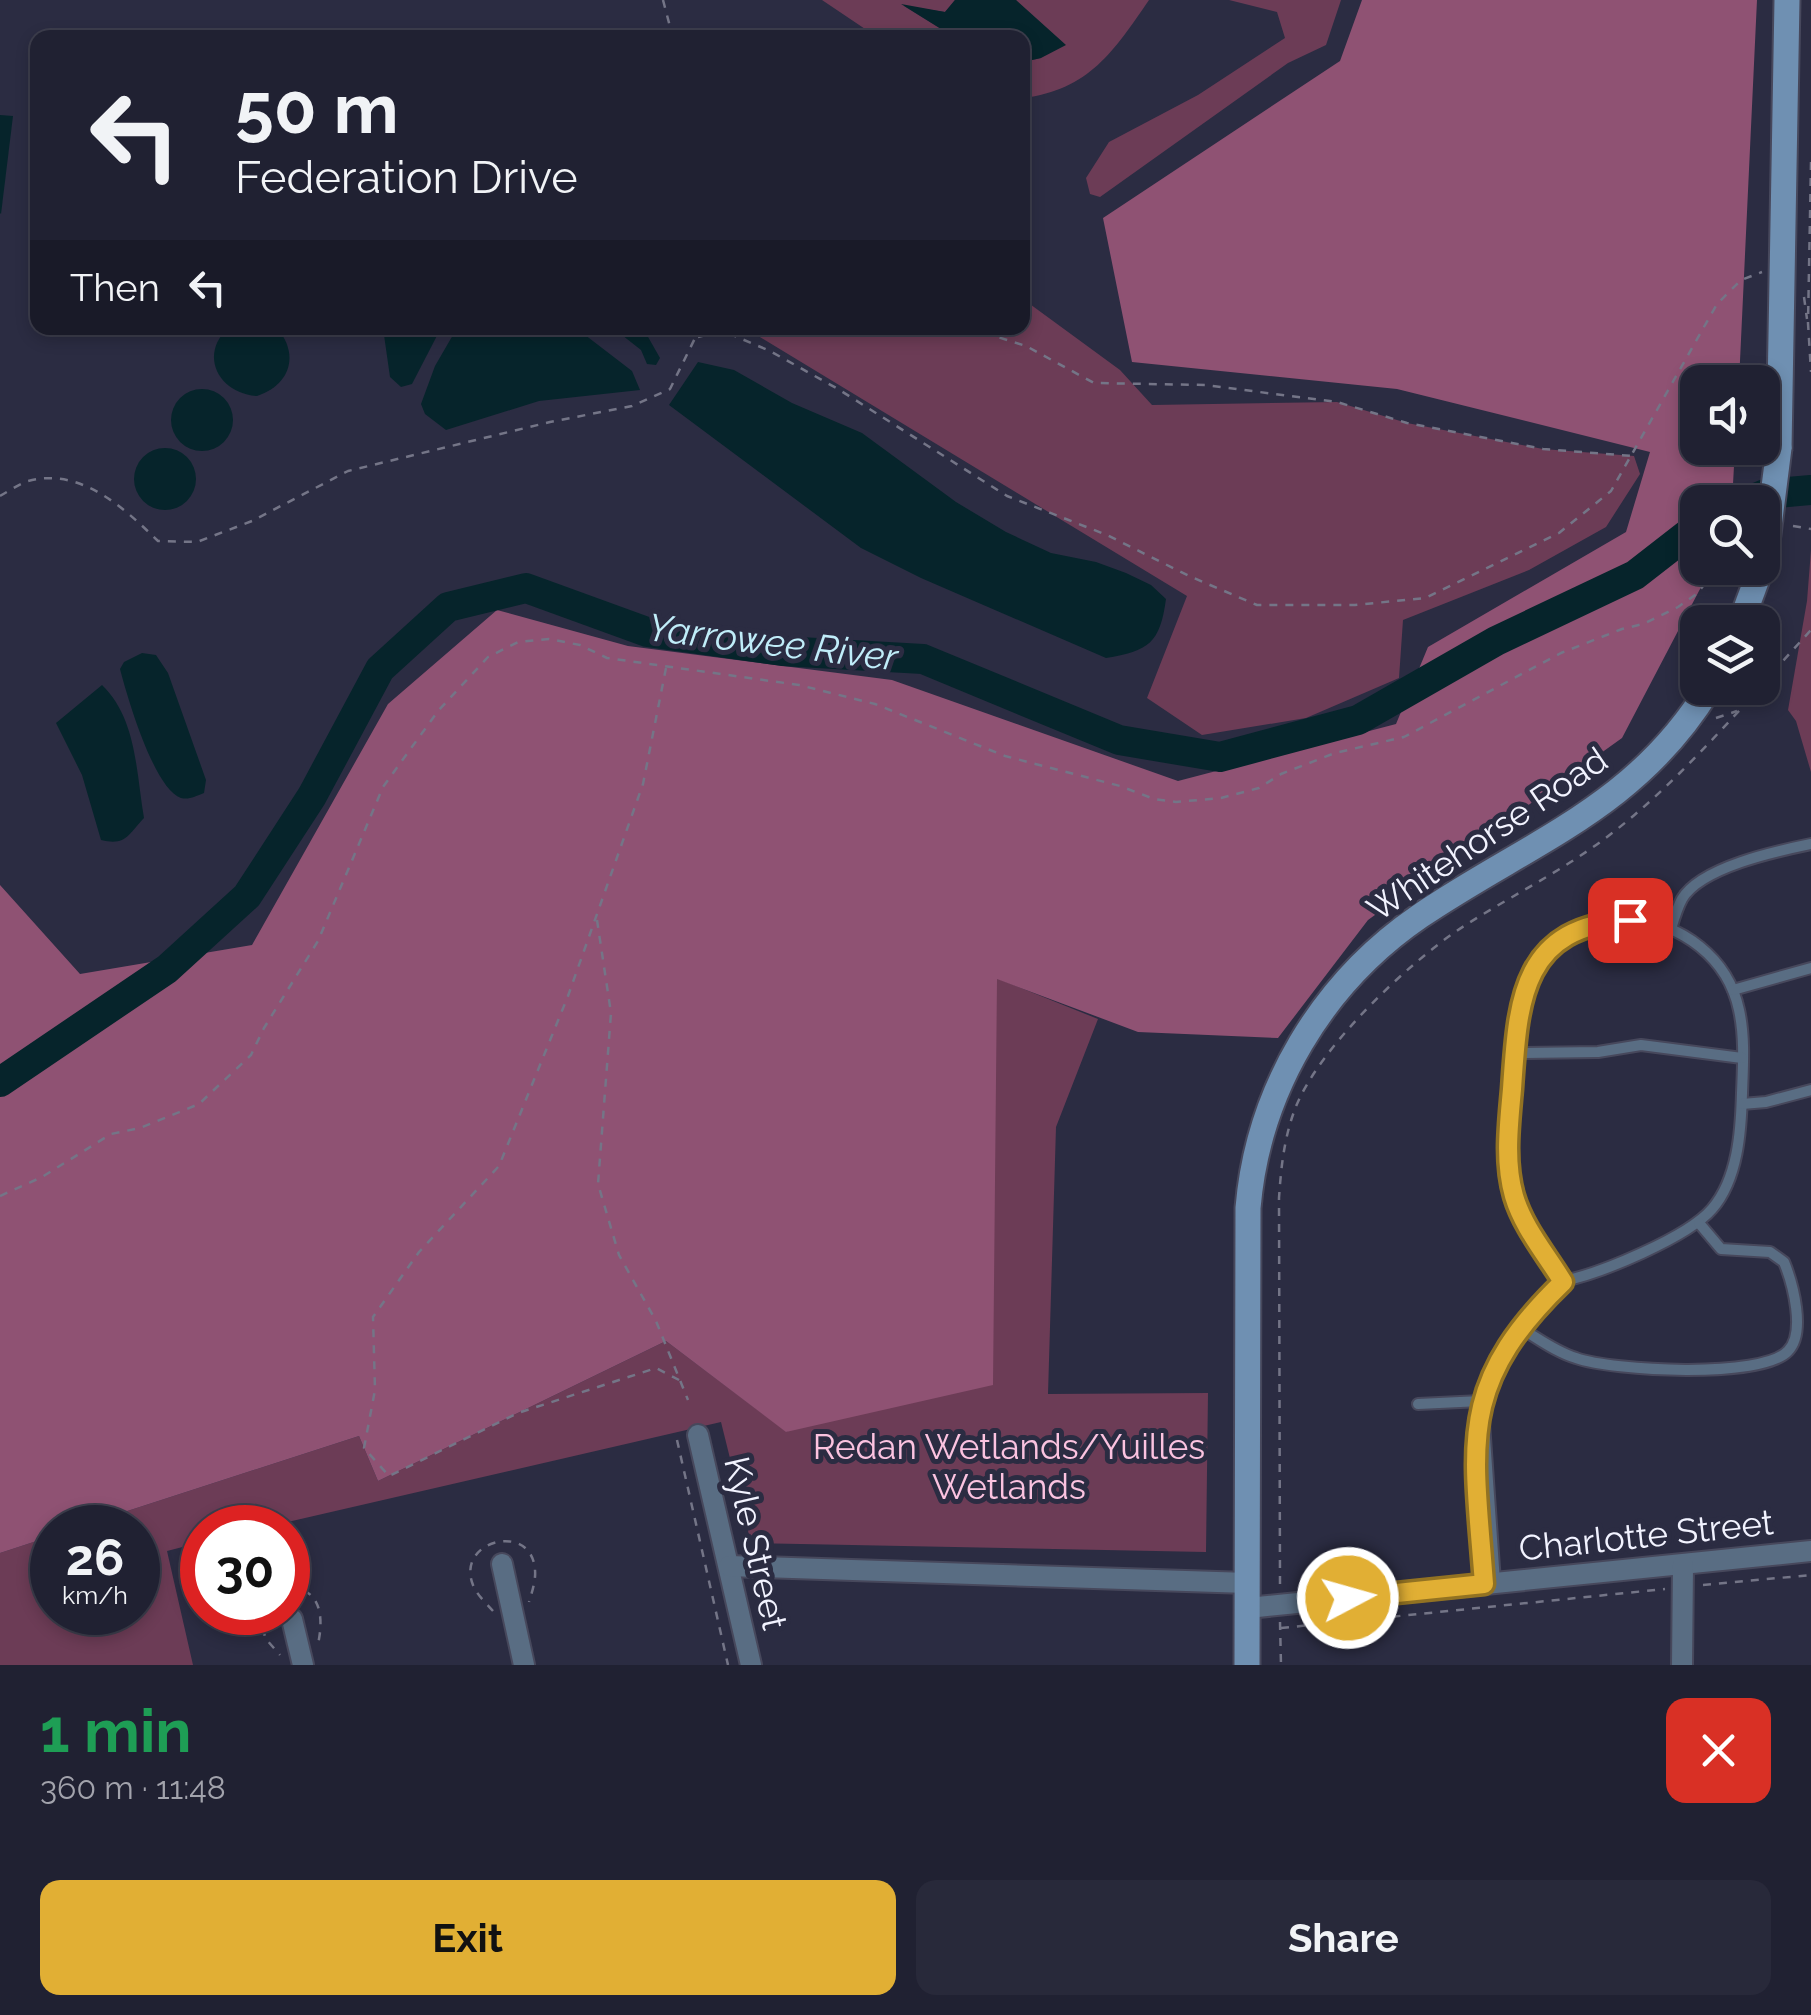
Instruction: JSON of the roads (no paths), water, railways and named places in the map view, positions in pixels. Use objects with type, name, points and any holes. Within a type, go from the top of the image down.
[{"type":"main road","points":[[1774,485],[1779,448],[1787,0]]},
{"type":"main road","name":"Whitehorse Road","points":[[1247,1665],[1248,1208],[1258,1148],[1277,1089],[1305,1036],[1364,961],[1416,918],[1572,826],[1618,792],[1665,748],[1697,705]]},
{"type":"street","name":"Kyle Street","points":[[688,1437],[729,1566],[751,1665]]},
{"type":"street","name":"Charlotte Street","points":[[729,1566],[1248,1596],[1280,1605],[1811,1551]]},
{"type":"street","points":[[502,1564],[524,1665]]},
{"type":"street","points":[[1682,1665],[1683,1565]]},
{"type":"street","points":[[296,1635],[302,1660]]},
{"type":"lane","points":[[1671,928],[1683,898],[1703,880],[1734,866],[1811,844]]},
{"type":"lane","points":[[1490,1583],[1481,1400],[1496,1365],[1522,1328],[1563,1282],[1596,1272],[1698,1223],[1718,1201],[1738,1147],[1741,1020],[1733,990],[1705,950],[1671,928],[1647,921],[1604,922],[1579,929],[1558,941],[1538,960],[1520,1006],[1508,1158],[1512,1190],[1529,1229],[1563,1282]]},
{"type":"lane","points":[[1733,990],[1811,968]]},
{"type":"lane","points":[[1514,1053],[1598,1052],[1641,1045],[1742,1058]]},
{"type":"lane","points":[[1742,1104],[1811,1090]]},
{"type":"lane","points":[[1522,1328],[1579,1360],[1648,1370],[1736,1366],[1783,1356],[1794,1344],[1797,1329],[1784,1262],[1770,1252],[1721,1248],[1698,1223]]},
{"type":"lane","points":[[1418,1404],[1481,1400]]},
{"type":"waterway","name":"Yarrowee River","points":[[1780,493],[1811,490]]},
{"type":"waterway","name":"Yarrowee River","points":[[0,1082],[167,969],[247,896],[312,796],[380,669],[448,607],[526,588],[647,632],[782,651],[923,659],[1119,740],[1220,757],[1358,720],[1496,641],[1635,575],[1680,540]]},
{"type":"park label","name":"Redan Wetlands/Yuilles Wetlands","points":[[1009,1466]]}]
